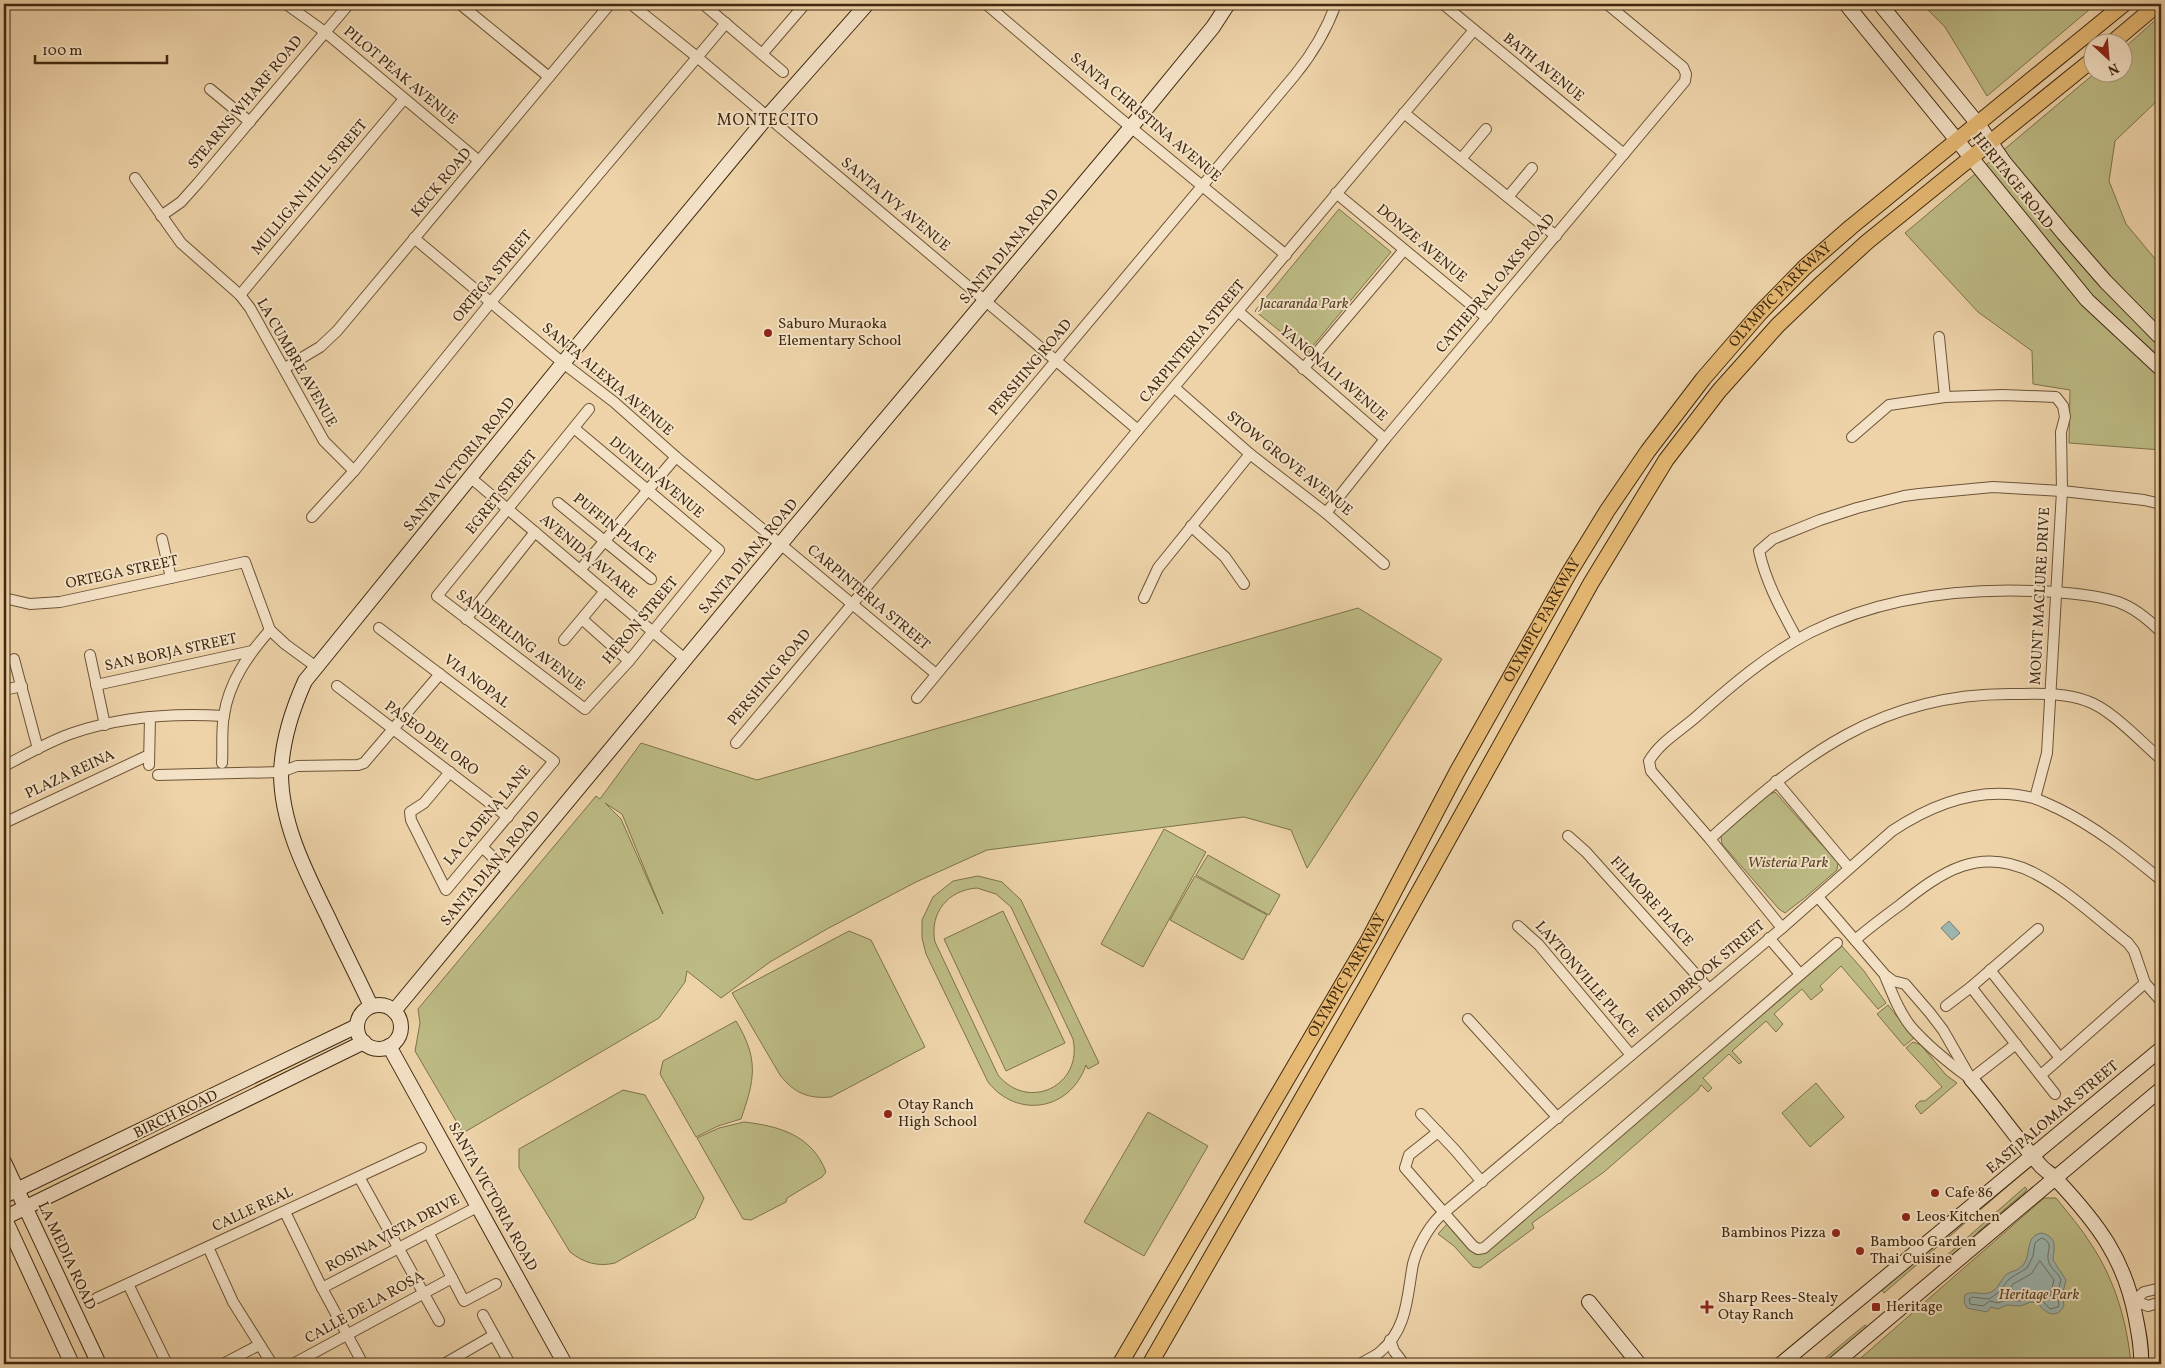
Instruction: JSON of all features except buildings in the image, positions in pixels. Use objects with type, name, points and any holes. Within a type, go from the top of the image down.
[{"type":"main road","name":"OLYMPIC PARKWAY","points":[[1120,1364],[1369,939],[1457,772],[1569,573],[1607,511],[1648,451],[1703,379],[1760,313],[1805,267],[1851,227],[2124,4]]},
{"type":"main road","points":[[2125,32],[2158,4]]},
{"type":"main road","name":"OLYMPIC PARKWAY","points":[[1150,1364],[1276,1145],[1591,584],[1666,460],[1719,391],[1778,325],[1867,242],[1991,144],[2082,68]]},
{"type":"main road","points":[[1255,1135],[1276,1145]]},
{"type":"street","name":"PILOT PEAK AVENUE","points":[[286,4],[325,32],[479,161]]},
{"type":"street","name":"STEARNS WHARF ROAD","points":[[160,216],[188,195],[349,4]]},
{"type":"street","points":[[460,4],[548,76]]},
{"type":"street","name":"KECK ROAD","points":[[285,368],[311,353],[328,340],[610,4]]},
{"type":"street","name":"SANTA IVY AVENUE","points":[[631,4],[697,57],[1138,430]]},
{"type":"street","points":[[703,4],[783,72]]},
{"type":"street","points":[[762,54],[805,4]]},
{"type":"street","name":"SANTA VICTORIA ROAD","points":[[371,1006],[295,845],[283,803],[281,772],[286,731],[292,709],[305,680],[563,363],[767,117],[867,4]]},
{"type":"street","name":"SANTA CHRISTINA AVENUE","points":[[986,4],[1286,255]]},
{"type":"street","name":"SANTA DIANA ROAD","points":[[394,1011],[780,544],[1132,126],[1213,27],[1228,4]]},
{"type":"street","name":"PERSHING ROAD","points":[[736,743],[1312,53],[1325,32],[1336,4]]},
{"type":"street","name":"BATH AVENUE","points":[[1443,4],[1624,154]]},
{"type":"street","name":"CATHEDRAL OAKS ROAD","points":[[1326,513],[1385,439],[1685,81],[1686,74],[1683,67],[1607,4]]},
{"type":"street","name":"HERITAGE ROAD","points":[[1846,4],[2087,300],[2161,369]]},
{"type":"street","name":"HERITAGE ROAD","points":[[1880,4],[1978,124],[1991,144],[2094,269],[2161,338]]},
{"type":"street","name":"ORTEGA STREET","points":[[312,517],[354,471],[491,302],[726,23]]},
{"type":"street","name":"CARPINTERIA STREET","points":[[917,698],[1138,430],[1474,30]]},
{"type":"street","points":[[210,89],[250,122]]},
{"type":"street","name":"MULLIGAN HILL STREET","points":[[240,296],[404,99]]},
{"type":"street","points":[[1404,113],[1556,236]]},
{"type":"street","points":[[1461,159],[1486,128]]},
{"type":"street","points":[[1508,197],[1532,168]]},
{"type":"street","name":"LA CUMBRE AVENUE","points":[[135,178],[160,216],[188,250],[240,296],[260,323],[324,441],[354,471]]},
{"type":"street","name":"DONZE AVENUE","points":[[1336,193],[1487,318]]},
{"type":"street","name":"SANTA ALEXIA AVENUE","points":[[414,238],[563,363],[614,402],[780,544]]},
{"type":"street","points":[[1303,369],[1404,250]]},
{"type":"street","name":"YANONALI AVENUE","points":[[1239,312],[1385,439]]},
{"type":"street","points":[[1852,437],[1889,405],[1945,398],[1939,337]]},
{"type":"street","name":"STOW GROVE AVENUE","points":[[1175,388],[1250,454],[1326,513],[1384,564]]},
{"type":"street","name":"MOUNT MACLURE DRIVE","points":[[1945,398],[2003,395],[2056,397],[2063,406],[2064,417],[2061,432],[2062,491],[2047,754],[2035,798]]},
{"type":"street","name":"EGRET STREET","points":[[437,596],[589,409]]},
{"type":"street","name":"DUNLIN AVENUE","points":[[574,428],[719,550]]},
{"type":"street","points":[[1144,598],[1158,568],[1250,454]]},
{"type":"street","points":[[580,570],[676,457]]},
{"type":"street","name":"AVENIDA AVIARE","points":[[471,478],[685,659]]},
{"type":"street","points":[[1797,640],[1764,574],[1759,551],[1773,538],[1857,508],[1904,496],[1993,487],[2062,491],[2144,500],[2161,504]]},
{"type":"street","name":"PUFFIN PLACE","points":[[558,503],[651,579]]},
{"type":"street","points":[[1191,526],[1225,556],[1244,584]]},
{"type":"street","points":[[466,618],[535,532]]},
{"type":"street","points":[[162,539],[171,578]]},
{"type":"street","name":"CARPINTERIA STREET","points":[[780,544],[936,674]]},
{"type":"street","name":"HERON STREET","points":[[585,709],[629,661],[719,550]]},
{"type":"street","name":"ORTEGA STREET","points":[[4,598],[30,604],[60,602],[245,562],[270,630]]},
{"type":"street","points":[[564,640],[605,591]]},
{"type":"street","points":[[1782,928],[1710,839],[1651,771],[1649,760],[1662,744],[1741,678],[1774,654],[1825,626],[1860,613],[1921,598],[1974,591],[2055,592],[2118,602],[2136,611],[2161,632]]},
{"type":"street","name":"SANDERLING AVENUE","points":[[437,596],[585,709]]},
{"type":"street","points":[[582,619],[629,661]]},
{"type":"street","name":"VIA NOPAL","points":[[380,628],[554,761]]},
{"type":"street","points":[[222,763],[224,716],[239,671],[252,651],[270,630],[285,644],[315,666]]},
{"type":"street","name":"SAN BORJA STREET","points":[[96,685],[252,651]]},
{"type":"street","points":[[90,655],[106,725]]},
{"type":"street","points":[[14,660],[38,749]]},
{"type":"street","points":[[158,775],[281,772],[297,766],[348,766],[364,763],[440,674]]},
{"type":"street","points":[[4,690],[22,686]]},
{"type":"street","name":"PASEO DEL ORO","points":[[337,686],[508,817]]},
{"type":"street","points":[[1710,839],[1776,781],[1846,733],[1873,720],[1944,699],[2007,694],[2051,694],[2076,697],[2089,701],[2103,709],[2161,759]]},
{"type":"street","points":[[4,766],[74,733],[106,725],[150,717],[193,714],[224,716]]},
{"type":"street","name":"PLAZA REINA","points":[[4,823],[149,760],[150,717]]},
{"type":"street","name":"LA CADENA LANE","points":[[450,772],[428,799],[410,812],[411,820],[446,890],[554,761]]},
{"type":"street","points":[[1776,781],[1849,868]]},
{"type":"street","name":"FIELDBROOK STREET","points":[[1360,1364],[1380,1351],[1390,1340],[1402,1321],[1409,1300],[1414,1262],[1429,1228],[1782,928],[1892,831],[1928,809],[1945,803],[1982,795],[2014,795],[2035,798],[2068,813],[2109,838],[2161,880]]},
{"type":"street","name":"FILMORE PLACE","points":[[1568,836],[1586,852],[1709,989]]},
{"type":"street","points":[[482,847],[509,872]]},
{"type":"street","points":[[1855,940],[1925,884],[1942,873],[1972,864],[2003,863],[2024,869],[2042,878],[2128,943],[2134,952],[2145,983],[2161,1001]]},
{"type":"street","points":[[1818,897],[1885,975],[1893,981],[1905,984],[1930,1013],[1943,1030],[1971,1079],[2032,1156],[2056,1179],[2108,1242],[2125,1274],[2134,1301],[2141,1364]]},
{"type":"street","name":"LAYTONVILLE PLACE","points":[[1518,926],[1539,945],[1632,1055]]},
{"type":"street","points":[[1946,1006],[2038,929]]},
{"type":"street","points":[[1769,938],[1800,974]]},
{"type":"street","points":[[1438,1132],[1409,1155],[1404,1168],[1473,1246],[1478,1249],[1484,1248],[1837,943]]},
{"type":"street","points":[[1990,970],[2060,1058]]},
{"type":"street","points":[[1885,975],[1892,993],[1911,1027],[1954,1067],[1971,1079]]},
{"type":"street","points":[[2041,1075],[2145,983]]},
{"type":"street","points":[[1971,986],[2055,1094]]},
{"type":"street","points":[[383,1005],[394,1011],[401,1022],[401,1029],[399,1036],[390,1046],[376,1048],[364,1042],[360,1037],[357,1026],[361,1014],[371,1006],[383,1005]]},
{"type":"street","points":[[1468,1019],[1558,1118]]},
{"type":"street","name":"BIRCH ROAD","points":[[10,1193],[357,1026]]},
{"type":"street","name":"BIRCH ROAD","points":[[4,1218],[364,1042]]},
{"type":"street","points":[[1971,1079],[2016,1044]]},
{"type":"street","name":"SANTA VICTORIA ROAD","points":[[390,1046],[565,1364]]},
{"type":"street","name":"EAST PALOMAR STREET","points":[[1781,1364],[2161,1049]]},
{"type":"street","points":[[229,1088],[236,1104]]},
{"type":"street","points":[[1834,1364],[2161,1089]]},
{"type":"street","points":[[1421,1114],[1482,1182]]},
{"type":"street","name":"CALLE REAL","points":[[97,1298],[421,1148]]},
{"type":"street","name":"LA MEDIA ROAD","points":[[4,1162],[10,1193],[25,1207],[99,1364]]},
{"type":"street","points":[[359,1177],[439,1321]]},
{"type":"street","name":"ROSINA VISTA DRIVE","points":[[322,1288],[479,1206]]},
{"type":"street","points":[[285,1212],[322,1288],[363,1364]]},
{"type":"street","points":[[4,1218],[72,1364]]},
{"type":"street","points":[[428,1232],[464,1301],[496,1284]]},
{"type":"street","points":[[208,1247],[233,1302],[272,1364]]},
{"type":"street","name":"CALLE DE LA ROSA","points":[[293,1364],[452,1278]]},
{"type":"street","points":[[128,1284],[167,1364]]},
{"type":"street","points":[[2134,1301],[2144,1292],[2161,1288]]},
{"type":"street","points":[[2134,1301],[2148,1306],[2161,1302]]},
{"type":"street","points":[[1589,1302],[1639,1364]]},
{"type":"street","points":[[483,1315],[510,1364]]},
{"type":"street","points":[[444,1364],[494,1335]]},
{"type":"street","points":[[1390,1340],[1394,1352],[1404,1364]]},
{"type":"street","points":[[223,1364],[259,1345]]},
{"type":"green space","points":[[1922,4],[2096,4],[1987,96],[1945,27]]},
{"type":"green space","points":[[2161,15],[2161,97],[2115,141],[2109,181],[2126,224],[2161,266],[2161,450],[2069,443],[2070,390],[2033,384],[2032,351],[1978,312],[1905,233],[2084,82],[2132,82],[2132,41]]},
{"type":"green space","name":"Jacaranda Park","points":[[1339,209],[1391,252],[1307,353],[1255,311]]},
{"type":"green space","points":[[1358,608],[1442,659],[1307,868],[1291,830],[1244,817],[987,850],[916,882],[827,929],[770,962],[721,998],[687,971],[685,982],[659,1018],[463,1133],[415,1051],[420,1023],[418,1009],[596,796],[600,799],[641,743],[757,780]],"holes":[[[605,803],[622,814],[663,914],[621,819]]]},
{"type":"green space","name":"Wisteria Park","points":[[1775,792],[1838,863],[1837,870],[1785,913],[1779,909],[1722,844],[1721,836],[1768,795]]},
{"type":"green space","points":[[1164,829],[1206,852],[1143,967],[1101,944]]},
{"type":"green space","points":[[1208,855],[1280,895],[1269,915],[1196,875]]},
{"type":"green space","points":[[978,876],[1002,882],[1021,900],[1099,1063],[1088,1069],[1086,1065],[1078,1080],[1068,1092],[1056,1100],[1042,1105],[1028,1105],[1013,1101],[1000,1094],[988,1082],[926,954],[922,938],[922,920],[933,897],[953,881]],"holes":[[[977,888],[996,894],[1011,907],[1073,1039],[1074,1056],[1070,1070],[1062,1081],[1038,1092],[1024,1092],[1010,1086],[998,1075],[935,942],[935,922],[938,913],[949,898],[957,893]]]},
{"type":"green space","points":[[1195,876],[1267,915],[1243,960],[1170,920]]},
{"type":"green space","points":[[1003,911],[1065,1043],[1006,1071],[944,939]]},
{"type":"green space","points":[[849,931],[871,940],[925,1047],[831,1097],[808,1096],[796,1090],[780,1075],[732,993]]},
{"type":"green space","points":[[1841,945],[1864,971],[1886,1003],[1878,1009],[1841,966],[1820,986],[1823,990],[1811,1000],[1802,989],[1774,1014],[1783,1024],[1776,1032],[1766,1021],[1732,1051],[1742,1062],[1739,1064],[1729,1054],[1703,1078],[1712,1088],[1708,1092],[1701,1085],[1698,1090],[1604,1172],[1532,1223],[1534,1228],[1480,1268],[1473,1267],[1454,1246],[1438,1234],[1447,1224],[1462,1242],[1475,1252]]},
{"type":"green space","points":[[1888,1005],[1914,1038],[1904,1046],[1877,1014]]},
{"type":"green space","points":[[736,1021],[748,1047],[752,1069],[752,1080],[741,1119],[718,1126],[696,1137],[660,1074],[663,1061]]},
{"type":"green space","points":[[1913,1042],[1921,1045],[1946,1075],[1957,1083],[1921,1114],[1915,1106],[1920,1101],[1925,1101],[1942,1087],[1906,1048]]},
{"type":"green space","points":[[1816,1083],[1844,1117],[1810,1147],[1782,1113]]},
{"type":"green space","points":[[623,1090],[645,1095],[704,1198],[695,1218],[615,1263],[597,1264],[581,1259],[570,1252],[519,1168],[519,1149]]},
{"type":"green space","points":[[1148,1112],[1208,1146],[1144,1256],[1084,1222]]},
{"type":"green space","points":[[744,1122],[770,1126],[803,1141],[820,1159],[826,1172],[822,1177],[787,1198],[786,1202],[751,1220],[743,1219],[697,1138],[719,1128]]},
{"type":"green space","points":[[2014,1176],[2016,1179],[1884,1293],[1881,1289]]},
{"type":"green space","points":[[2025,1187],[2027,1189],[2025,1192],[1979,1231],[1972,1241],[1941,1268],[1938,1263]]},
{"type":"green space","name":"Heritage Park","points":[[2044,1198],[2056,1198],[2083,1232],[2107,1272],[2123,1317],[2131,1364],[1854,1364]]},
{"type":"green space","points":[[1865,1325],[1869,1330],[1828,1364],[1818,1364]]},
{"type":"water","points":[[1949,921],[1960,933],[1952,940],[1941,928]]},
{"type":"water","points":[[2042,1233],[2053,1240],[2053,1260],[2066,1280],[2062,1296],[2064,1305],[2058,1313],[2051,1314],[2038,1303],[2031,1302],[2020,1306],[2007,1305],[1998,1309],[1991,1307],[1987,1312],[1967,1308],[1964,1302],[1965,1295],[1988,1293],[1997,1288],[2007,1274],[2025,1263],[2032,1238]]},
{"type":"place","name":"Saburo Muraoka Elementary School","points":[[768,333]]},
{"type":"place","name":"Otay Ranch High School","points":[[888,1114]]},
{"type":"place","name":"Cafe 86","points":[[1935,1193]]},
{"type":"place","name":"Leos Kitchen","points":[[1906,1217]]},
{"type":"place","name":"Bambinos Pizza","points":[[1836,1233]]},
{"type":"place","name":"Bamboo Garden Thai Cuisine","points":[[1860,1251]]},
{"type":"place","name":"Sharp Rees-Stealy Otay Ranch","points":[[1707,1307]]},
{"type":"place","name":"Heritage","points":[[1876,1307]]},
{"type":"district","name":"MONTECITO","points":[[768,121]]}]
